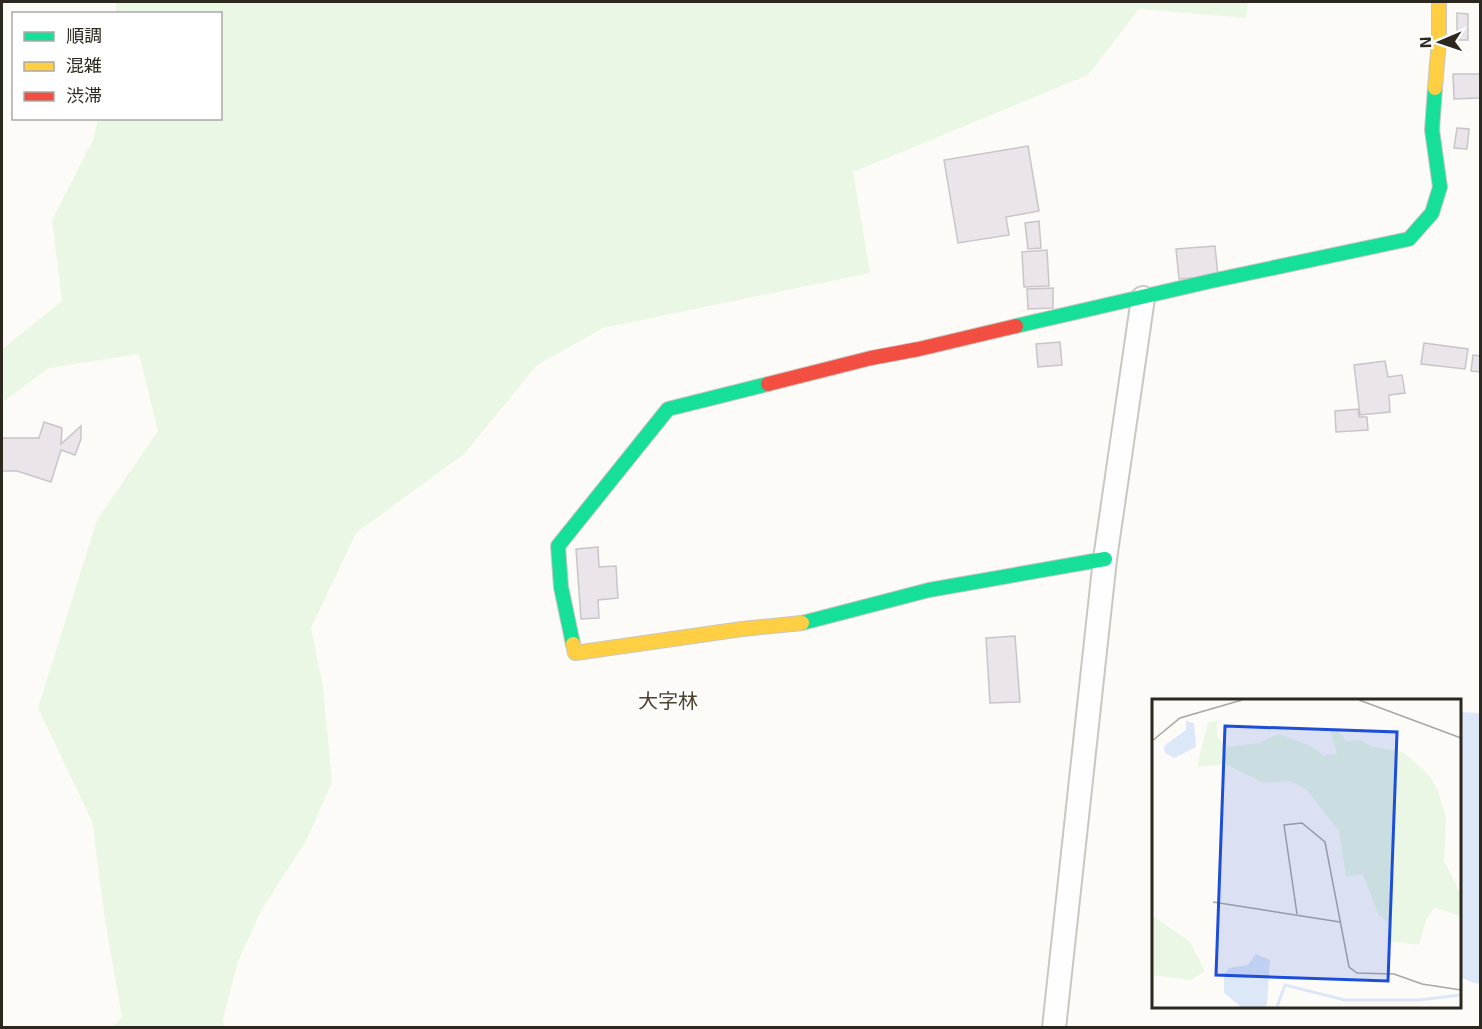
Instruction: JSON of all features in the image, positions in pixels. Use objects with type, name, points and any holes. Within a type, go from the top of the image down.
[{"type":"street","points":[[1105,559],[929,590],[802,623],[742,629],[575,653],[561,587],[558,546],[668,409],[871,358],[1409,239],[1432,213],[1440,187],[1432,130],[1439,40],[1439,2]]},
{"type":"street","points":[[1054,1028],[1105,559],[1143,298]]},
{"type":"green space","points":[[116,2],[1248,2],[1246,18],[1139,9],[1088,75],[853,172],[870,273],[603,328],[537,365],[464,454],[356,533],[311,628],[323,687],[332,782],[306,841],[262,909],[238,961],[223,1019],[224,1027],[111,1028],[122,1018],[105,920],[92,821],[38,708],[97,520],[158,431],[139,354],[49,368],[4,401],[2,349],[62,301],[52,220],[93,140],[98,120],[222,120],[222,12],[116,12]]},
{"type":"water","points":[[1461,712],[1480,713],[1480,984],[1461,977]]},
{"type":"building","points":[[1457,13],[1468,14],[1468,40],[1457,40]]},
{"type":"building","points":[[1453,74],[1480,74],[1480,98],[1454,99]]},
{"type":"building","points":[[1457,128],[1469,129],[1467,149],[1454,148]]},
{"type":"building","points":[[1028,146],[1039,211],[1006,217],[1009,235],[958,243],[944,160]]},
{"type":"building","points":[[1039,221],[1041,248],[1028,249],[1025,223]]},
{"type":"building","points":[[1215,246],[1218,276],[1179,279],[1176,249]]},
{"type":"building","points":[[1047,250],[1049,286],[1024,287],[1022,252]]},
{"type":"building","points":[[1053,288],[1053,308],[1028,309],[1027,289]]},
{"type":"building","points":[[1060,342],[1062,365],[1038,367],[1036,344]]},
{"type":"building","points":[[1424,343],[1468,349],[1465,369],[1421,364]]},
{"type":"building","points":[[1473,355],[1480,356],[1480,372],[1471,371]]},
{"type":"building","points":[[1385,361],[1388,377],[1402,375],[1405,393],[1389,395],[1390,412],[1360,415],[1354,365]]},
{"type":"building","points":[[1358,409],[1359,417],[1367,417],[1368,430],[1336,432],[1335,411]]},
{"type":"building","points":[[44,422],[62,428],[61,444],[81,426],[81,439],[75,455],[61,450],[51,482],[17,471],[2,471],[2,438],[39,438]]},
{"type":"building","points":[[598,547],[599,567],[616,566],[618,598],[598,600],[599,618],[581,619],[576,549]]},
{"type":"building","points":[[1015,636],[1020,702],[990,703],[986,638]]},
{"type":"traffic: fast","points":[[1016,326],[1409,239],[1432,213],[1440,187],[1432,130],[1435,88]]},
{"type":"traffic: fast","points":[[573,644],[561,587],[558,546],[668,409],[768,384]]},
{"type":"traffic: fast","points":[[802,623],[929,590],[1105,559]]},
{"type":"traffic: slow","points":[[1435,88],[1439,2]]},
{"type":"traffic: slow","points":[[573,644],[575,653],[742,629],[802,623]]},
{"type":"traffic: jam","points":[[768,384],[871,358],[1016,326]]},
{"type":"district","name":"大字林","points":[[668,701]]}]
